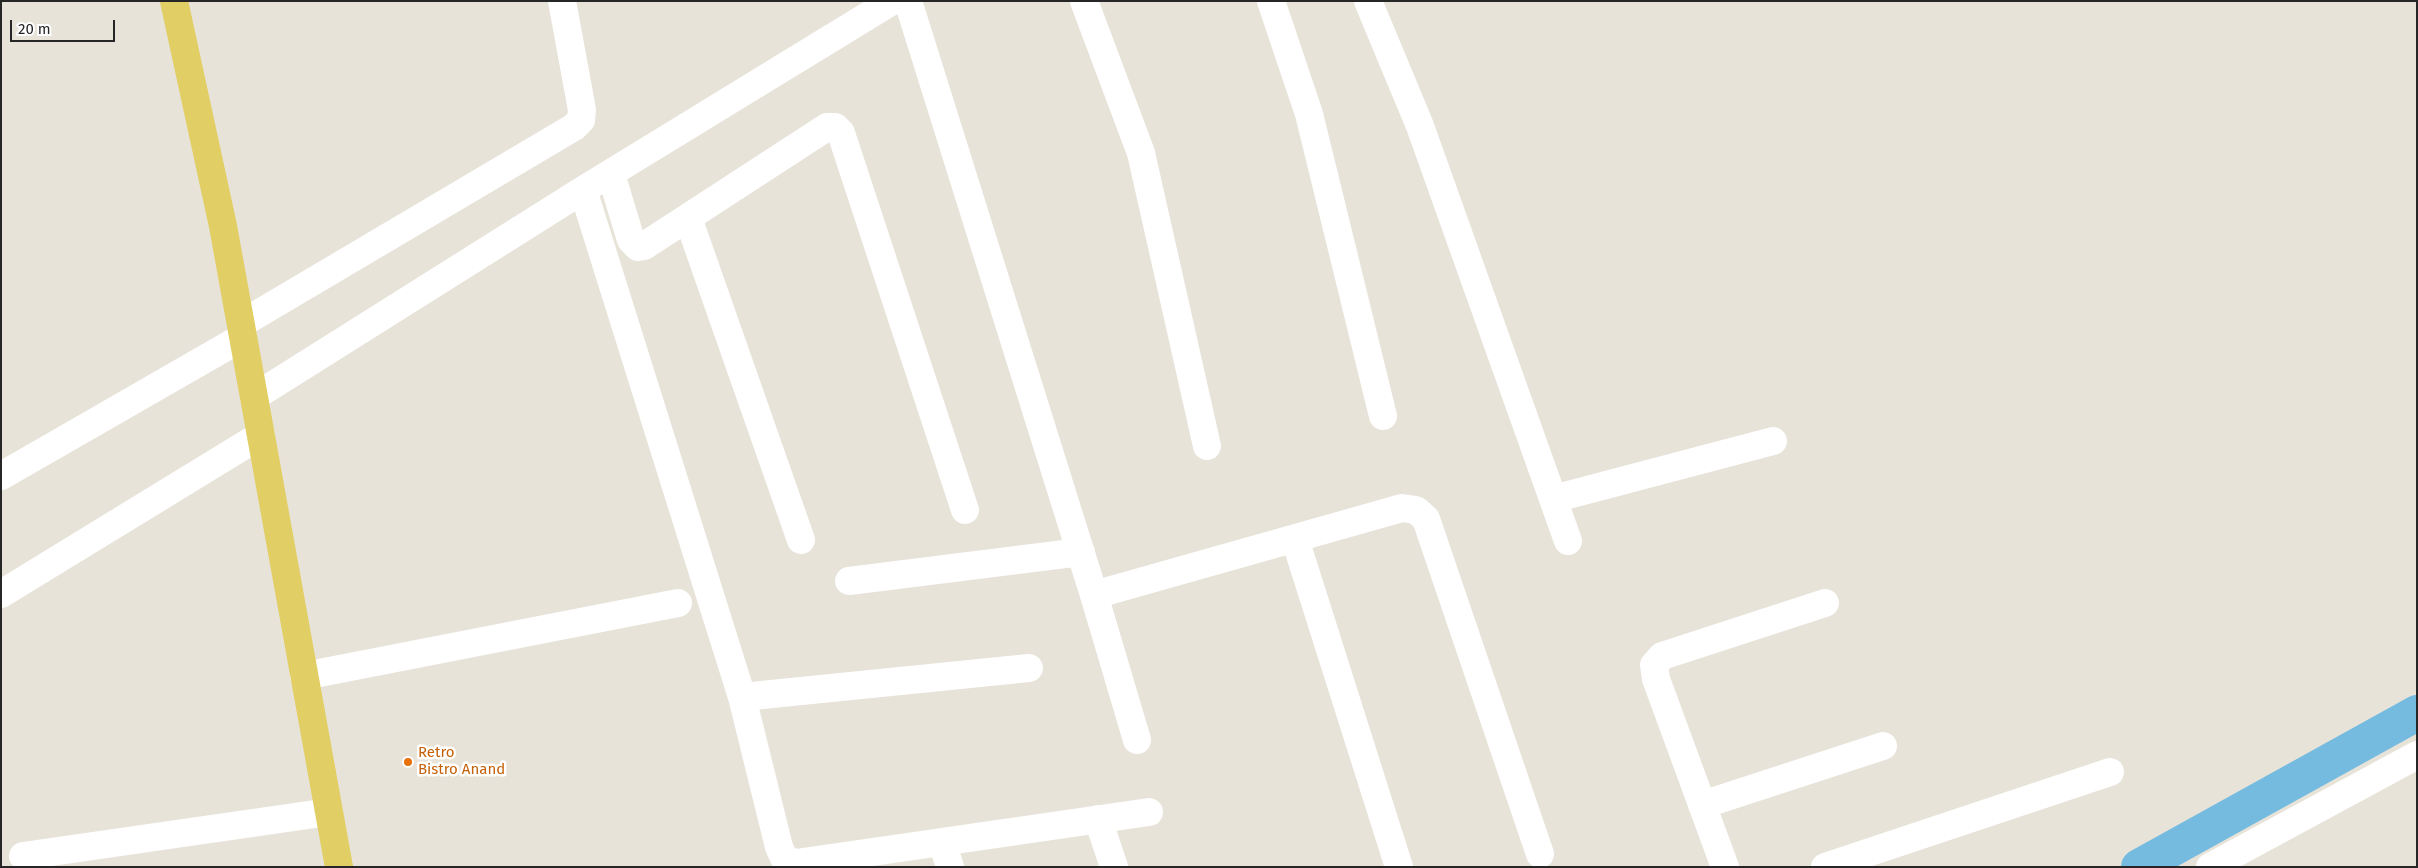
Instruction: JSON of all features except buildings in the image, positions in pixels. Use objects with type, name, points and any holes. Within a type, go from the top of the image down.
[{"type":"main road","points":[[174,1],[223,226],[339,867]]},
{"type":"street","points":[[1,476],[574,127],[581,120],[582,110],[562,1]]},
{"type":"street","points":[[254,397],[584,190],[892,1]]},
{"type":"street","points":[[908,1],[1138,740]]},
{"type":"street","points":[[1084,1],[1141,154],[1207,446]]},
{"type":"street","points":[[1271,1],[1309,114],[1383,416]]},
{"type":"street","points":[[1368,1],[1420,126],[1568,541]]},
{"type":"street","points":[[611,174],[630,240],[638,247],[644,246],[827,127],[835,127],[841,133],[965,510]]},
{"type":"street","points":[[584,190],[742,697],[779,847],[785,860],[796,863],[946,854],[1098,819],[1150,812]]},
{"type":"street","points":[[688,218],[801,540]]},
{"type":"street","points":[[1,594],[261,435]]},
{"type":"street","points":[[1553,499],[1773,441]]},
{"type":"street","points":[[1094,594],[1402,508],[1416,510],[1426,519],[1540,854]]},
{"type":"street","points":[[1295,539],[1399,867]]},
{"type":"street","points":[[849,581],[1081,552]]},
{"type":"street","points":[[304,676],[678,603]]},
{"type":"street","points":[[1725,867],[1656,679],[1654,665],[1662,656],[1825,603]]},
{"type":"street","points":[[742,697],[1029,668]]},
{"type":"street","points":[[1702,805],[1883,746]]},
{"type":"street","points":[[2210,867],[2417,756]]},
{"type":"street","points":[[1825,867],[2110,772]]},
{"type":"street","points":[[23,856],[329,812]]},
{"type":"street","points":[[1098,819],[1114,867]]},
{"type":"waterway","points":[[2139,867],[2417,713]]},
{"type":"place","name":"Retro Bistro Anand","points":[[408,762]]}]
